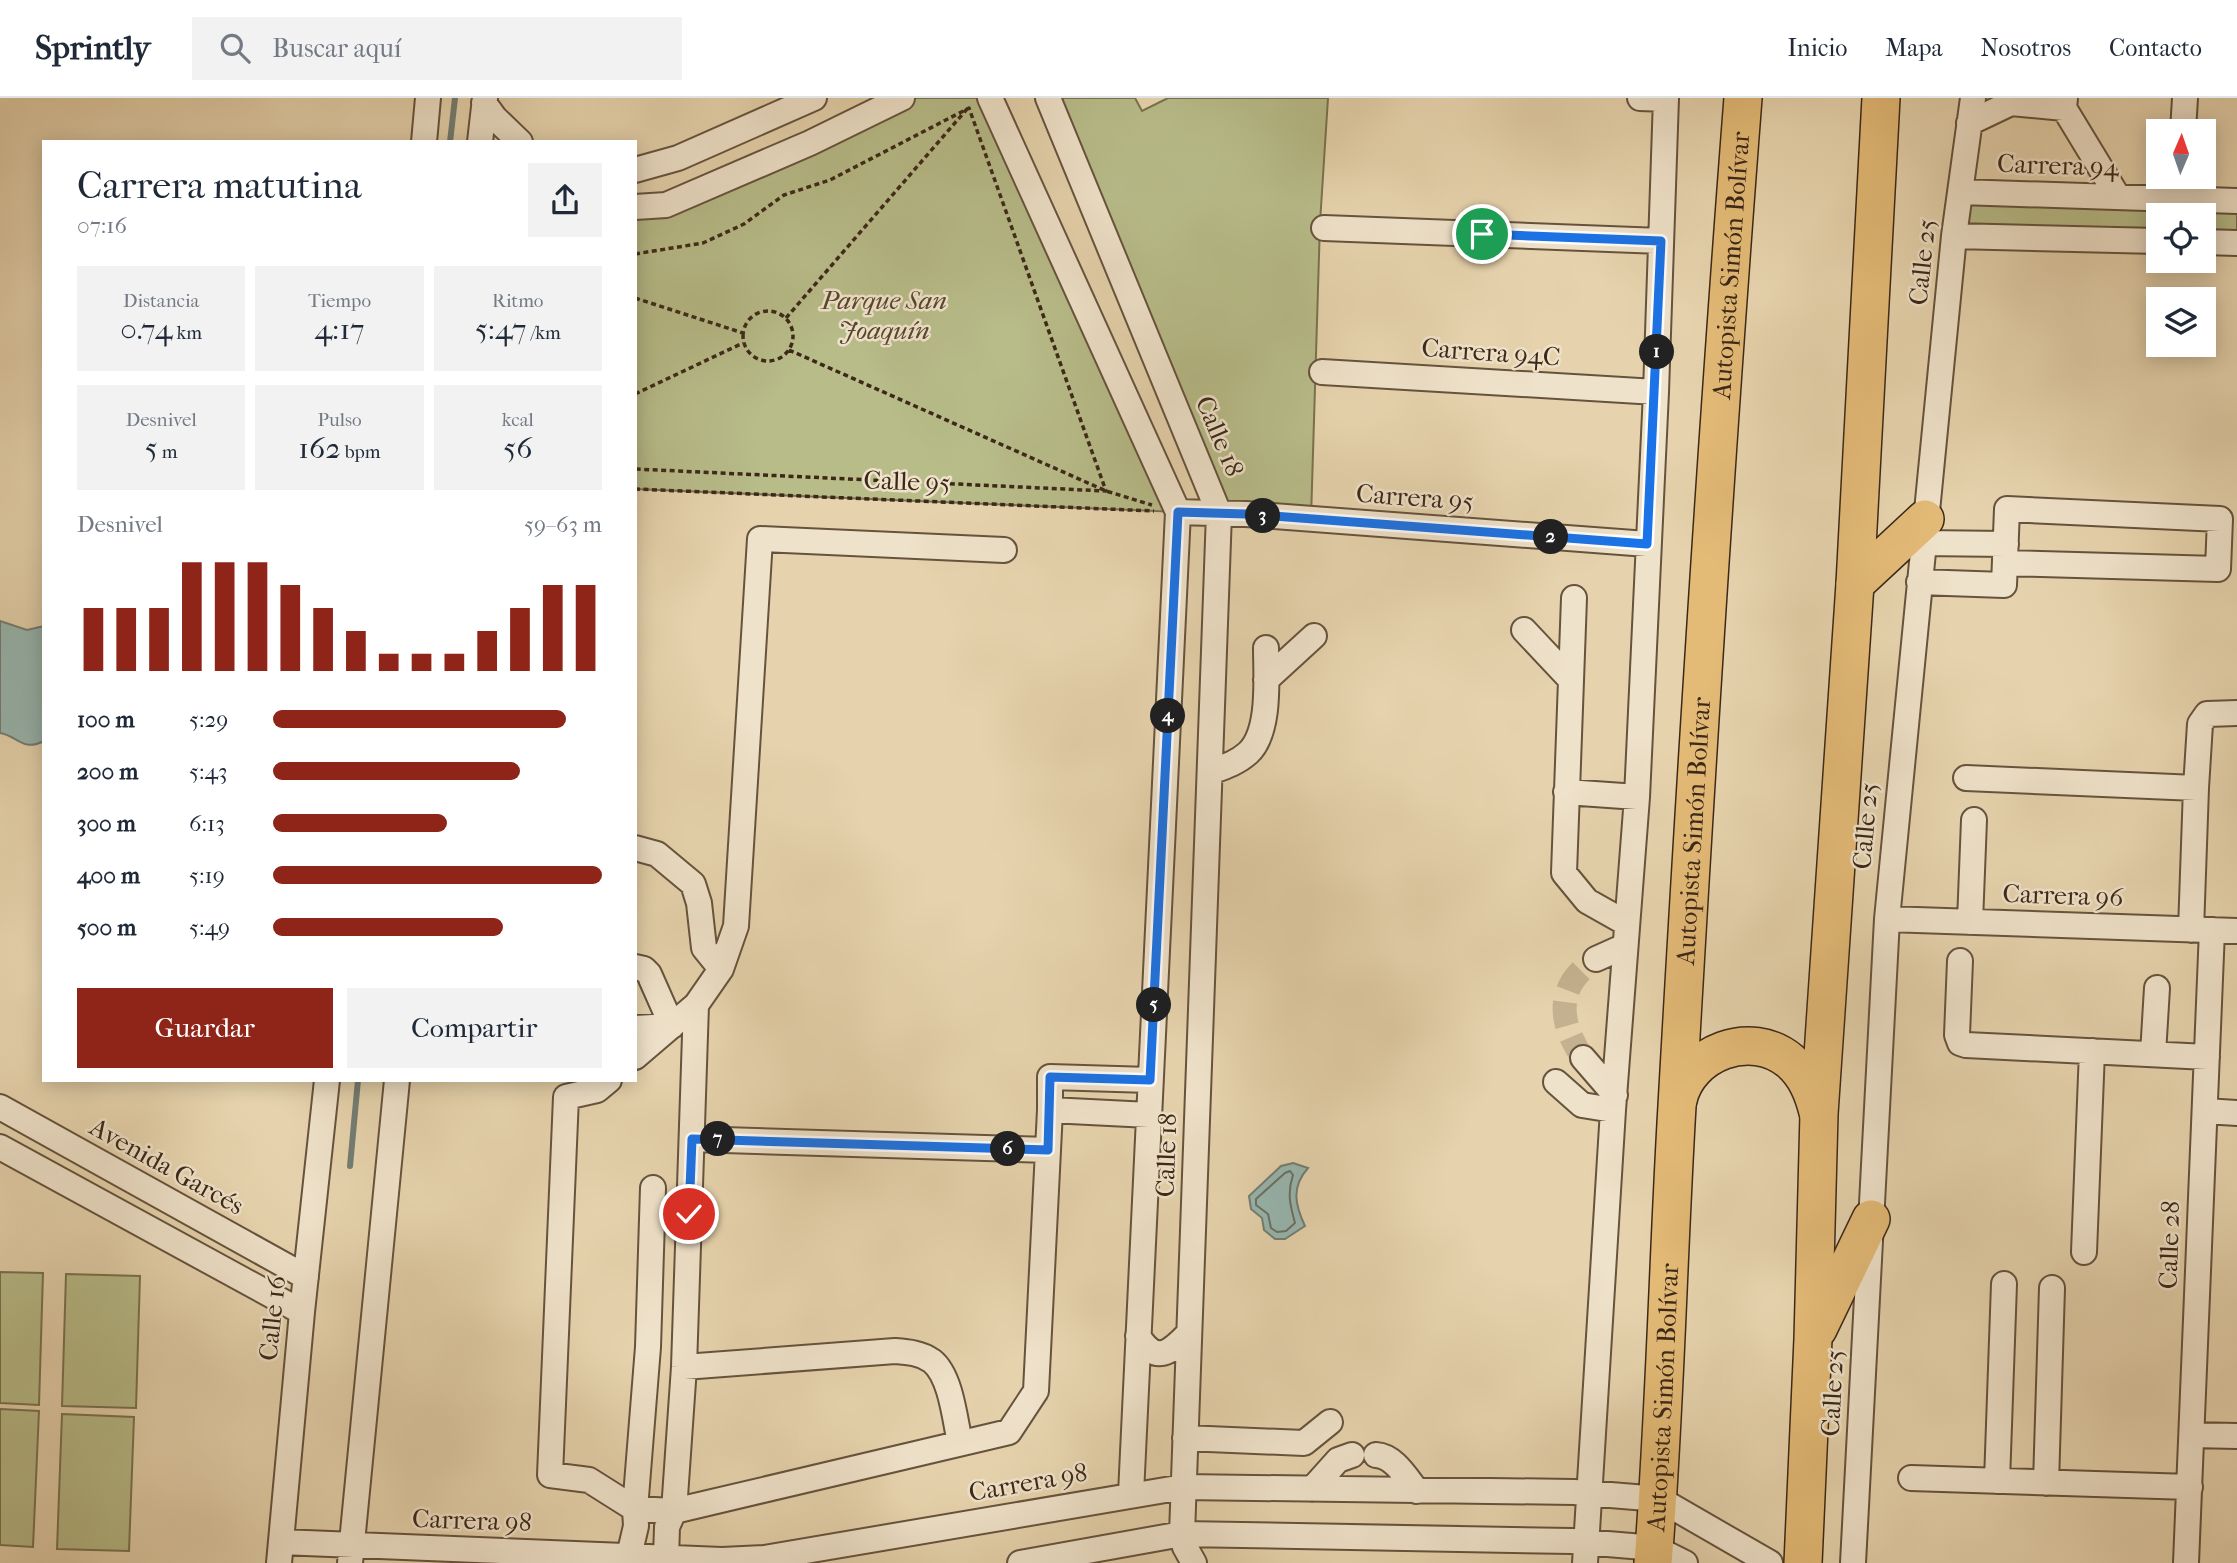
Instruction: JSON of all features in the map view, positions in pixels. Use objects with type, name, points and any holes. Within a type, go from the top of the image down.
[{"type":"highway","name":"Autopista Simón Bolívar","points":[[1664,1558],[1659,1499],[1676,1108],[1711,530],[1743,98]]},
{"type":"highway","points":[[1803,1563],[1819,1114],[1855,584],[1881,98]]},
{"type":"highway","points":[[1855,584],[1924,531]]},
{"type":"highway","points":[[1676,1108],[1684,1083],[1701,1062],[1724,1049],[1751,1046],[1776,1052],[1788,1059],[1802,1074],[1812,1091],[1819,1114]]},
{"type":"highway","points":[[1813,1339],[1871,1219]]},
{"type":"street","points":[[424,140],[428,98]]},
{"type":"street","points":[[637,207],[666,205],[810,143],[902,98]]},
{"type":"street","name":"Calle 18","points":[[1048,98],[1219,513],[1182,1534]]},
{"type":"street","points":[[1586,1552],[1625,935],[1637,797],[1656,392],[1666,98],[1640,98]]},
{"type":"street","name":"Calle 25","points":[[1853,1563],[1887,919],[1954,236],[1973,98]]},
{"type":"street","points":[[2184,119],[2185,98]]},
{"type":"street","points":[[481,140],[487,100]]},
{"type":"street","points":[[487,100],[495,118],[518,140]]},
{"type":"street","points":[[1969,123],[2011,101],[2064,103],[2118,197]]},
{"type":"street","points":[[803,103],[785,117],[784,128],[789,138],[799,144],[810,143]]},
{"type":"street","points":[[637,169],[678,158],[803,103]]},
{"type":"street","name":"Calle 18","points":[[979,103],[1178,512],[1131,1494]]},
{"type":"street","name":"Carrera 94","points":[[1960,192],[2237,201]]},
{"type":"street","points":[[1324,228],[1661,241]]},
{"type":"street","points":[[1954,236],[2146,241]]},
{"type":"street","points":[[2216,243],[2237,243]]},
{"type":"street","name":"Carrera 94C","points":[[1322,372],[1656,392]]},
{"type":"street","points":[[1919,582],[2004,585],[2005,554],[2007,509],[2220,519],[2218,569],[2005,554],[1924,531]]},
{"type":"street","name":"Carrera 95","points":[[1178,512],[1647,544]]},
{"type":"street","points":[[637,1055],[696,1005],[721,969],[736,926],[760,539],[1004,550]]},
{"type":"street","points":[[1574,598],[1564,873],[1587,901],[1625,935]]},
{"type":"street","points":[[1524,630],[1571,680]]},
{"type":"street","points":[[1266,680],[1314,636]]},
{"type":"street","points":[[1210,772],[1234,764],[1257,744],[1263,722],[1266,648]]},
{"type":"street","name":"Calle 28","points":[[2186,1563],[2207,1057],[2196,788],[2200,724],[2207,714],[2237,713]]},
{"type":"street","points":[[1966,778],[2196,788]]},
{"type":"street","points":[[1566,792],[1637,797]]},
{"type":"street","points":[[1970,922],[1974,820]]},
{"type":"street","points":[[637,849],[657,854],[693,884],[699,903],[704,948],[721,969]]},
{"type":"street","name":"Carrera 96","points":[[1887,919],[2237,931]]},
{"type":"street","points":[[1596,959],[1625,935]]},
{"type":"street","points":[[1960,961],[1959,1043],[2207,1057]]},
{"type":"street","points":[[637,967],[649,974],[672,1026]]},
{"type":"street","points":[[2153,1054],[2157,988]]},
{"type":"street","points":[[666,1558],[667,1527],[674,1511],[684,1367],[696,1005]]},
{"type":"street","points":[[637,1028],[672,1026]]},
{"type":"street","points":[[2084,1252],[2091,1051]]},
{"type":"street","points":[[1583,1058],[1614,1102]]},
{"type":"street","points":[[607,1082],[597,1090],[566,1097],[550,1475],[589,1480],[635,1508],[674,1511],[1009,1432],[1036,1391],[1050,1077],[1150,1080]]},
{"type":"street","name":"Calle 16","points":[[280,1552],[327,1082]]},
{"type":"street","points":[[351,1554],[397,1082]]},
{"type":"street","points":[[1556,1082],[1582,1105],[1614,1102]]},
{"type":"street","name":"Avenida Garcés","points":[[0,1107],[306,1278]]},
{"type":"street","points":[[1050,1110],[1149,1115]]},
{"type":"street","points":[[2205,1111],[2237,1113]]},
{"type":"street","points":[[25,1161],[43,1130]]},
{"type":"street","points":[[692,1139],[1048,1150]]},
{"type":"street","points":[[0,1147],[302,1312]]},
{"type":"street","points":[[89,1195],[87,1187],[94,1172],[102,1168],[121,1174],[114,1209]]},
{"type":"street","points":[[629,1556],[636,1526],[635,1508],[648,1347],[653,1188]]},
{"type":"street","points":[[1997,1481],[2004,1284]]},
{"type":"street","points":[[2046,1483],[2052,1289]]},
{"type":"street","points":[[1138,1336],[1146,1349],[1155,1353],[1166,1353],[1174,1349],[1189,1333]]},
{"type":"street","points":[[684,1367],[895,1350],[916,1353],[933,1362],[945,1377],[960,1443]]},
{"type":"street","points":[[1185,1438],[1304,1443],[1330,1422]]},
{"type":"street","points":[[2192,1434],[2237,1436]]},
{"type":"street","points":[[1312,1489],[1338,1460],[1364,1455],[1387,1457],[1417,1491]]},
{"type":"street","points":[[1911,1478],[2190,1487]]},
{"type":"street","name":"Carrera 98","points":[[280,1552],[568,1559],[629,1556],[722,1560],[764,1558],[1183,1487],[1589,1493],[1659,1499],[1770,1563]]},
{"type":"street","points":[[1182,1534],[1185,1547],[1194,1563]]},
{"type":"street","points":[[1020,1563],[1182,1534],[1586,1552],[1664,1558]]},
{"type":"path","points":[[637,254],[703,243],[744,224],[785,195],[830,180],[979,103]]},
{"type":"path","points":[[786,318],[979,103]]},
{"type":"path","points":[[979,103],[1106,491]]},
{"type":"path","points":[[637,299],[743,333]]},
{"type":"path","points":[[769,311],[786,318],[793,333],[789,350],[775,360],[766,362],[750,354],[743,343],[745,324],[759,312],[769,311]]},
{"type":"path","points":[[637,393],[743,343]]},
{"type":"path","points":[[789,350],[1106,491],[1178,512]]},
{"type":"path","points":[[637,469],[1106,491]]},
{"type":"path","name":"Calle 95","points":[[637,489],[1178,512]]},
{"type":"green space","name":"Parque San Joaquín","points":[[902,98],[990,98],[1178,512],[637,489],[637,206]]},
{"type":"green space","points":[[1048,98],[1135,98],[1142,111],[1168,98],[1328,98],[1320,223],[1311,519],[1219,513]]},
{"type":"green space","points":[[1960,192],[2237,201],[2237,243],[2216,242],[2216,203],[2146,203],[2146,241],[1954,236]]},
{"type":"green space","points":[[0,1272],[43,1273],[39,1405],[0,1403]]},
{"type":"green space","points":[[66,1274],[140,1276],[136,1408],[62,1406]]},
{"type":"green space","points":[[0,1409],[39,1411],[33,1547],[0,1545]]},
{"type":"green space","points":[[62,1414],[134,1417],[129,1551],[57,1549]]},
{"type":"water","points":[[0,621],[27,630],[42,626],[42,742],[25,744],[0,733]]},
{"type":"water","points":[[1293,1163],[1308,1168],[1299,1182],[1296,1196],[1305,1226],[1285,1239],[1275,1239],[1264,1230],[1262,1218],[1251,1209],[1249,1196],[1281,1166]]},
{"type":"waterway","points":[[450,140],[455,98]]},
{"type":"waterway","points":[[350,1166],[358,1082]]},
{"type":"tunnel","points":[[1583,1058],[1569,1031],[1565,1005],[1573,980],[1596,959]]},
{"type":"route","points":[[689,1214],[692,1139],[1048,1150],[1050,1077],[1150,1080],[1178,512],[1246,514],[1647,544],[1661,241],[1482,234]]}]
